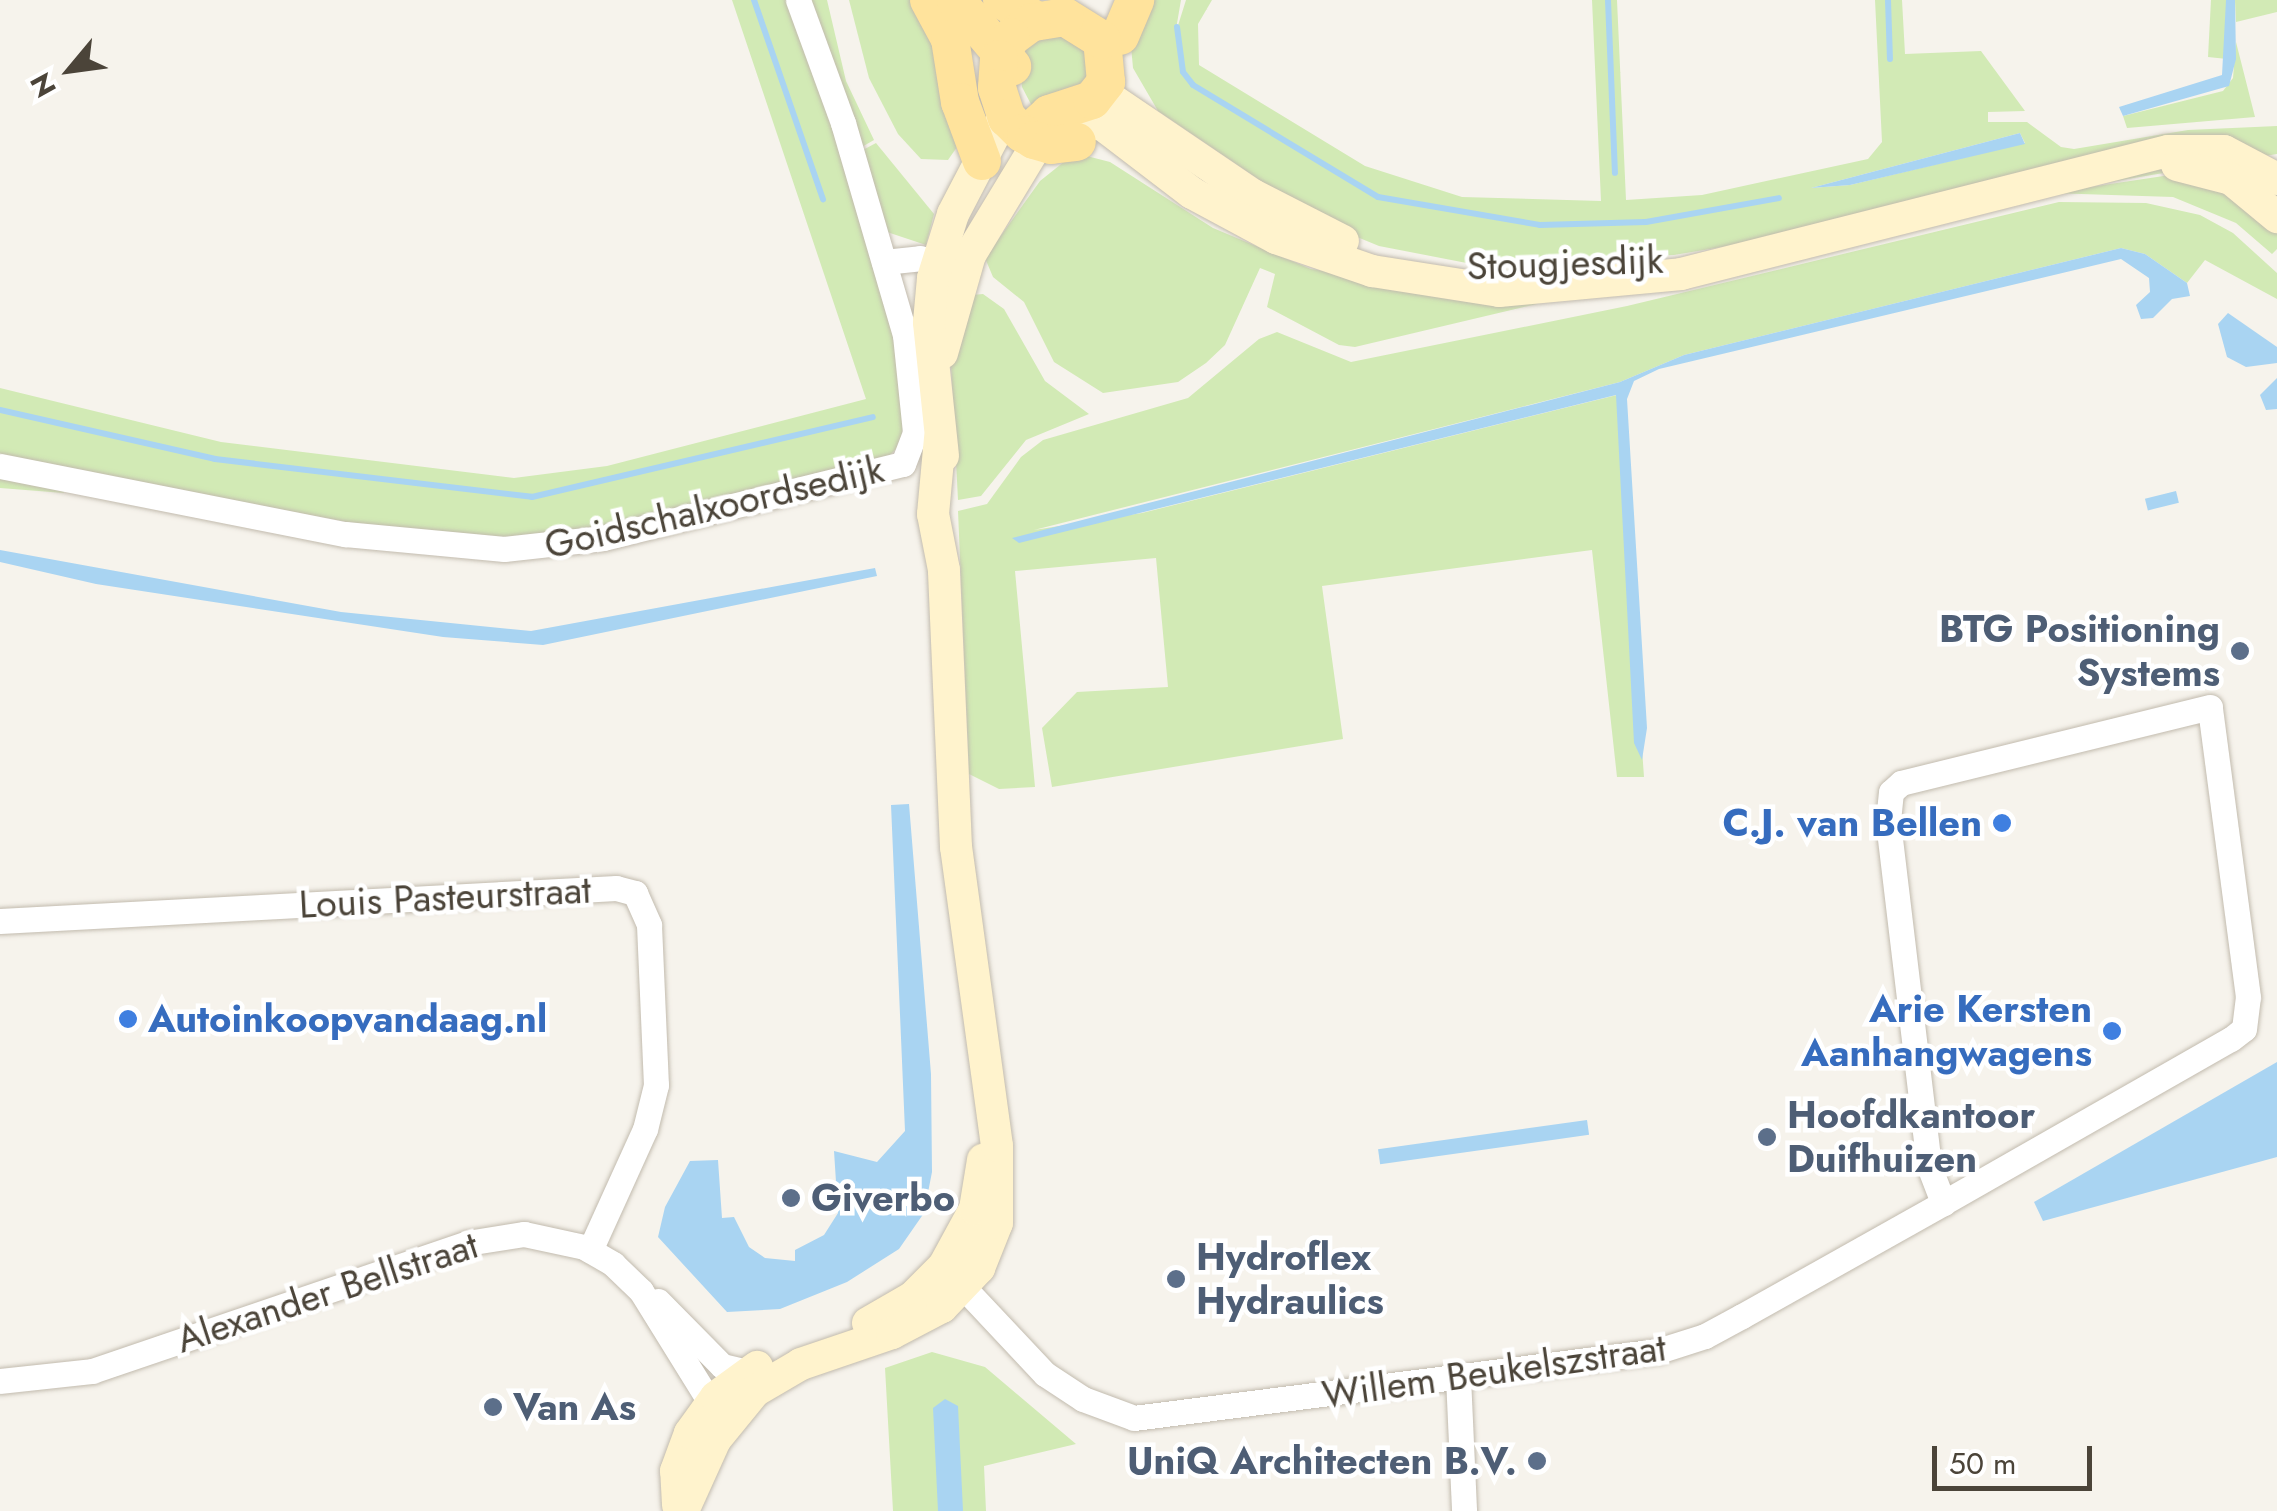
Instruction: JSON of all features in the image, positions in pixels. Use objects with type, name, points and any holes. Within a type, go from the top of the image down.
[{"type":"main road","points":[[929,0],[950,39],[960,102],[982,161]]},
{"type":"main road","points":[[940,0],[1000,59]]},
{"type":"main road","points":[[956,0],[1000,59],[1018,99],[1066,120],[1074,10]]},
{"type":"main road","points":[[1002,0],[1074,10],[1135,0]]},
{"type":"main road","points":[[1000,59],[1074,10]]},
{"type":"street","points":[[798,0],[884,262],[950,266]]},
{"type":"street","points":[[950,266],[1066,120]]},
{"type":"street","points":[[681,1511],[678,1462],[712,1402],[801,1364],[913,1324],[954,1277],[985,1256],[1000,1211],[998,1146],[982,1056],[956,847],[944,570],[952,506],[940,438],[937,374],[950,266],[982,161],[1066,120]]},
{"type":"street","name":"Stougjesdijk","points":[[1066,120],[1158,149]]},
{"type":"street","name":"Stougjesdijk","points":[[1066,120],[1158,149],[1305,225],[1420,263],[1550,272],[1753,252],[2040,184],[2100,164],[2192,148],[2234,154],[2274,196]]},
{"type":"street","name":"Goidschalxoordsedijk","points":[[0,466],[232,515],[432,544],[538,548],[641,529],[881,473],[908,460],[915,432],[910,368],[884,262]]},
{"type":"street","name":"Willem Beukelszstraat","points":[[954,1277],[1056,1382],[1134,1418],[1680,1346],[1943,1203],[2232,1039],[2248,1014],[2210,706],[1898,784],[1890,796],[1888,822],[1929,1166],[1943,1203]]},
{"type":"street","name":"Louis Pasteurstraat","points":[[0,921],[630,890],[648,917],[656,1085],[645,1129],[590,1250]]},
{"type":"street","name":"Alexander Bellstraat","points":[[0,1381],[92,1370],[484,1239],[534,1235],[590,1250],[747,1386]]},
{"type":"street","name":"Alexander Bellstraat","points":[[641,1291],[712,1402]]},
{"type":"street","points":[[1458,1377],[1464,1511]]},
{"type":"street","points":[[681,1511],[715,1440],[747,1386]]},
{"type":"green space","points":[[732,0],[790,0],[827,102],[895,332],[906,415],[899,446],[888,457],[605,529],[532,539],[407,533],[0,458],[0,388],[221,442],[514,478],[607,466],[866,399]]},
{"type":"green space","points":[[808,0],[827,0],[846,81],[874,140],[860,148]]},
{"type":"green space","points":[[849,0],[919,0],[927,12],[957,147],[948,160],[921,159],[898,134],[869,78]]},
{"type":"green space","points":[[1144,0],[1181,0],[1175,35],[1186,0],[1212,0],[1198,24],[1199,65],[1365,166],[1462,197],[1601,201],[1592,0],[1617,0],[1626,200],[1702,195],[1868,159],[1882,142],[1875,0],[1902,0],[1905,54],[1981,51],[2025,111],[1988,112],[1988,122],[2027,122],[2061,147],[2074,149],[2188,130],[2277,126],[2277,154],[1674,255],[1477,265],[1379,246],[1323,223],[1158,111],[1133,68],[1131,46]],"holes":[[[2020,133],[2025,143],[1850,185],[1811,188]]]},
{"type":"green space","points":[[2211,0],[2226,0],[2227,59],[2208,57]]},
{"type":"green space","points":[[2235,0],[2277,0],[2277,12],[2236,22]]},
{"type":"green space","points":[[1070,27],[1100,73],[1034,110],[1022,87],[1018,46]]},
{"type":"green space","points":[[2236,42],[2255,117],[2127,128],[2123,116],[2223,91],[2233,78]]},
{"type":"green space","points":[[876,143],[934,214],[926,245],[887,232],[861,151]]},
{"type":"green space","points":[[1075,153],[1110,162],[1213,228],[1311,269],[1537,304],[1355,347],[1339,345],[1267,307],[1275,274],[1260,268],[1225,345],[1206,363],[1178,382],[1103,393],[1054,362],[1024,302],[993,277],[985,258],[1040,181]]},
{"type":"green space","points":[[2177,174],[2208,178],[2277,228],[2277,249],[2272,254],[2236,223],[2173,197],[2050,193]]},
{"type":"green space","points":[[2059,202],[2146,203],[2200,215],[2233,233],[2277,273],[2277,299],[2205,260],[2187,283],[2145,254],[2121,248],[1684,355],[1620,382],[1034,530],[1142,513],[1617,395],[1644,777],[1617,777],[1592,550],[1322,586],[1343,739],[1052,787],[1042,728],[1077,692],[1168,687],[1156,558],[1015,571],[1035,787],[999,789],[969,774],[958,511],[987,504],[1021,457],[1043,440],[1188,398],[1259,339],[1277,332],[1351,362],[1627,306]]},
{"type":"green space","points":[[983,294],[1004,309],[1045,381],[1089,414],[1026,440],[981,496],[958,500],[951,365],[972,295]]},
{"type":"green space","points":[[0,475],[63,490],[64,493],[0,488]]},
{"type":"green space","points":[[932,1352],[985,1367],[1076,1444],[984,1466],[986,1511],[893,1511],[885,1368]]},
{"type":"water","points":[[2226,0],[2235,0],[2236,59],[2229,86],[2123,116],[2119,107],[2222,75]]},
{"type":"water","points":[[2020,133],[2025,144],[1850,185],[1811,188]]},
{"type":"water","points":[[2121,248],[2145,254],[2187,283],[2190,296],[2172,299],[2153,318],[2141,319],[2136,305],[2150,292],[2149,278],[2121,259],[1659,369],[1634,381],[1627,399],[1647,728],[1642,760],[1634,743],[1616,395],[1019,543],[1012,538],[1620,382],[1684,355]]},
{"type":"water","points":[[2228,313],[2277,347],[2277,363],[2246,367],[2227,357],[2218,324]]},
{"type":"water","points":[[2277,378],[2277,409],[2266,410],[2260,395]]},
{"type":"water","points":[[2176,491],[2179,503],[2148,510],[2145,499]]},
{"type":"water","points":[[0,550],[341,612],[531,631],[875,568],[877,576],[543,645],[443,637],[96,584],[0,562]]},
{"type":"water","points":[[909,804],[931,1074],[932,1172],[924,1213],[899,1249],[847,1282],[780,1309],[727,1312],[658,1237],[665,1207],[690,1161],[718,1160],[722,1218],[734,1217],[749,1247],[765,1258],[795,1261],[795,1250],[824,1235],[838,1213],[834,1151],[877,1162],[905,1131],[891,805]]},
{"type":"water","points":[[2277,1062],[2277,1157],[2043,1221],[2034,1202]]},
{"type":"water","points":[[1587,1120],[1589,1135],[1380,1164],[1378,1149]]},
{"type":"water","points":[[945,1399],[958,1406],[963,1511],[938,1511],[933,1408]]},
{"type":"waterway","points":[[754,0],[823,199]]},
{"type":"waterway","points":[[1608,0],[1615,173]]},
{"type":"waterway","points":[[1888,0],[1890,59]]},
{"type":"waterway","points":[[1177,27],[1183,72],[1193,85],[1378,197],[1540,225],[1646,222],[1779,198]]},
{"type":"waterway","points":[[0,410],[215,459],[532,497],[873,417]]},
{"type":"place","name":"BTG Positioning Systems","points":[[2240,651]]},
{"type":"place","name":"C.J. van Bellen","points":[[2002,823]]},
{"type":"place","name":"Autoinkoopvandaag.nl","points":[[128,1019]]},
{"type":"place","name":"Arie Kersten Aanhangwagens","points":[[2112,1031]]},
{"type":"place","name":"Hoofdkantoor Duifhuizen","points":[[1767,1137]]},
{"type":"place","name":"Giverbo","points":[[791,1198]]},
{"type":"place","name":"Hydroflex Hydraulics","points":[[1176,1279]]},
{"type":"place","name":"Van As","points":[[493,1407]]},
{"type":"place","name":"UniQ Architecten B.V.","points":[[1537,1461]]}]
